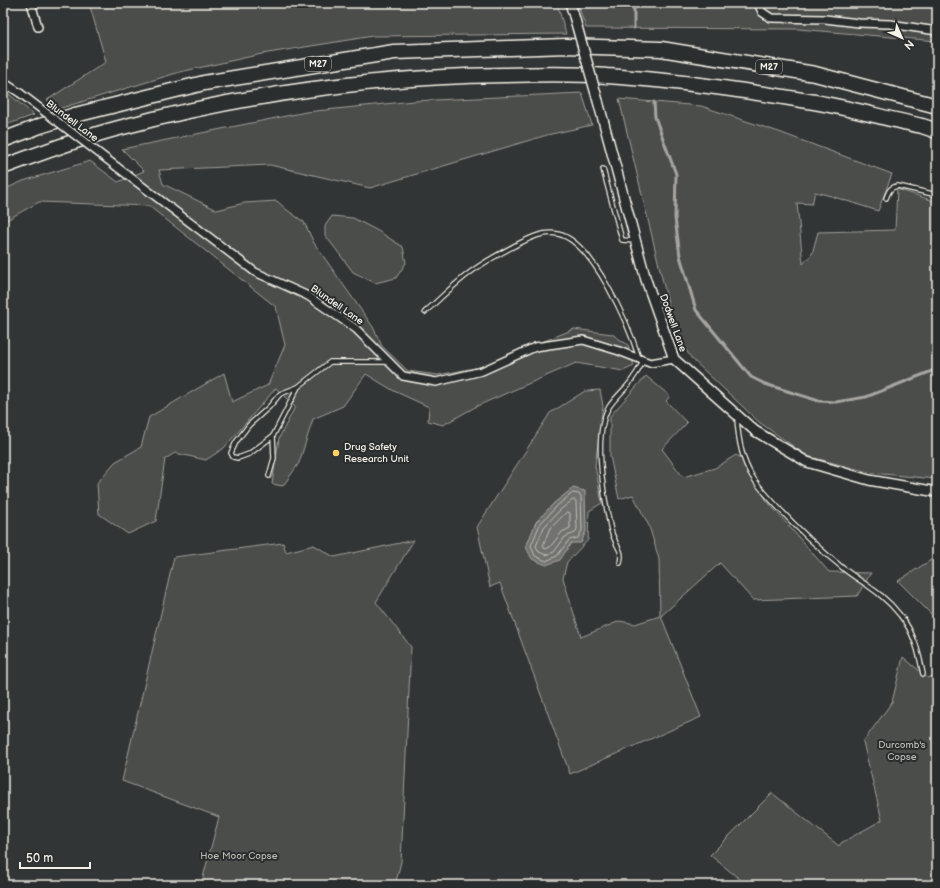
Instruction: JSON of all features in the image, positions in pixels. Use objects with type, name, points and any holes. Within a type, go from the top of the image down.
[{"type":"highway","name":"M27","points":[[3,140],[75,115],[204,83],[394,52],[566,46],[661,49],[815,74],[937,106]]},
{"type":"highway","points":[[3,167],[116,129],[178,113],[286,92],[377,81],[457,76],[537,74],[605,76],[664,81],[809,101],[922,126],[937,131]]},
{"type":"street","points":[[32,3],[38,28]]},
{"type":"street","name":"Dodwell Lane","points":[[570,3],[646,280],[674,359],[755,431],[807,462],[868,480],[937,492]]},
{"type":"street","points":[[758,3],[762,12],[772,18],[825,19],[859,23],[890,24],[937,31]]},
{"type":"street","name":"Blundell Lane","points":[[3,82],[20,93],[255,272],[308,296],[356,329],[402,376],[436,382],[482,371],[535,347],[583,340],[650,363],[674,359]]},
{"type":"lane","points":[[603,169],[622,240],[636,241]]},
{"type":"lane","points":[[886,198],[893,186],[937,195]]},
{"type":"lane","points":[[425,312],[474,269],[499,254],[541,234],[559,234],[577,244],[583,250],[602,277],[623,317],[642,360],[629,384],[609,406],[603,418],[601,434],[602,481],[612,533],[621,549],[622,556],[620,564]]},
{"type":"lane","points":[[298,387],[273,436],[249,454],[238,458],[233,457],[231,453],[236,442],[249,425],[269,407],[280,394],[298,387],[330,362],[388,362]]},
{"type":"lane","points":[[737,415],[738,435],[752,475],[785,515],[807,537],[843,568],[886,599],[901,615],[913,637],[919,654],[923,674]]},
{"type":"lane","points":[[269,476],[274,458],[273,436]]},
{"type":"green space","points":[[89,3],[499,3],[500,6],[518,3],[557,3],[566,34],[373,36],[262,54],[180,72],[58,109],[47,100],[106,62]]},
{"type":"green space","points":[[577,3],[937,3],[937,41],[798,29],[586,28]]},
{"type":"green space","points":[[3,89],[4,90],[34,115],[3,126]]},
{"type":"green space","points":[[582,93],[592,125],[547,135],[370,188],[270,165],[159,170],[163,184],[217,210],[244,203],[277,201],[304,222],[314,243],[373,327],[382,346],[408,371],[438,375],[480,367],[574,329],[612,334],[628,345],[634,366],[623,371],[576,363],[477,406],[443,425],[428,421],[429,407],[394,391],[366,374],[343,406],[313,419],[299,463],[283,486],[272,484],[279,438],[295,407],[276,388],[224,448],[206,460],[175,453],[165,459],[156,521],[128,534],[99,514],[97,483],[115,462],[141,447],[149,417],[224,373],[232,402],[268,385],[285,345],[276,307],[149,206],[39,202],[3,222],[3,190],[23,181],[90,161],[118,182],[144,171],[122,149],[306,112],[414,101]]},
{"type":"green space","points":[[619,99],[701,106],[779,132],[892,174],[878,211],[815,192],[812,204],[797,203],[803,264],[812,254],[818,232],[895,230],[897,189],[937,202],[936,479],[872,473],[807,456],[759,422],[691,358],[675,332]]},
{"type":"green space","points":[[332,216],[353,218],[378,231],[403,247],[406,263],[396,278],[375,283],[353,272],[325,235],[325,226]]},
{"type":"green space","points":[[646,376],[670,396],[666,401],[687,423],[662,449],[683,477],[715,468],[736,455],[743,459],[767,501],[829,572],[871,573],[857,596],[753,600],[720,563],[661,616],[701,717],[570,774],[500,583],[490,587],[477,527],[550,413],[585,391],[600,390],[603,406],[595,466],[602,503],[589,511],[588,540],[567,562],[563,578],[581,637],[620,621],[635,624],[660,616],[659,559],[649,526],[633,495],[619,499],[610,456],[610,416]]},
{"type":"green space","name":"Hoe Moor Copse","points":[[414,540],[376,602],[411,647],[401,862],[395,885],[201,885],[219,817],[122,781],[174,557],[283,543],[286,552],[314,545],[334,557]]},
{"type":"green space","points":[[937,556],[937,620],[898,581]]},
{"type":"green space","name":"Durcomb's Copse","points":[[903,657],[928,678],[937,674],[937,885],[747,885],[710,855],[772,793],[839,846],[841,843],[882,820],[863,742],[892,702]]},
{"type":"water","points":[[573,488],[585,491],[586,531],[581,543],[571,543],[560,560],[546,565],[532,559],[526,547],[536,522],[554,503]]},
{"type":"waterway","points":[[634,3],[634,28]]},
{"type":"waterway","points":[[654,102],[655,117],[676,174],[675,218],[680,256],[696,310],[751,377],[765,384],[819,401],[836,402],[866,397],[937,369]]},
{"type":"place","name":"Drug Safety Research Unit","points":[[336,453]]}]
